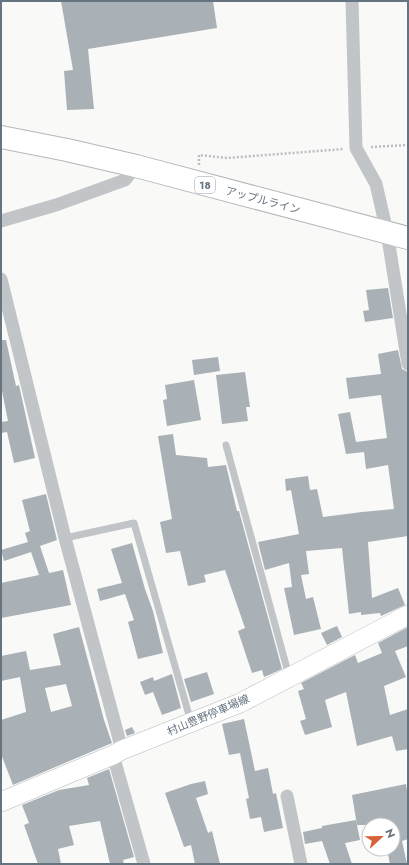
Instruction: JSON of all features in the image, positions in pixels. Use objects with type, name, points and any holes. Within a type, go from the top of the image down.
[{"type":"highway","name":"アップルライン","points":[[1,137],[136,166],[408,238]]},
{"type":"main road","name":"村山豊野停車場線","points":[[1,802],[240,703],[408,615]]},
{"type":"street","points":[[352,1],[356,148],[376,184],[387,232],[408,364]]},
{"type":"street","points":[[1,221],[56,205],[125,180],[136,166]]},
{"type":"street","points":[[1,279],[144,864]]},
{"type":"street","points":[[287,796],[301,864]]},
{"type":"lane","points":[[226,445],[289,677]]},
{"type":"lane","points":[[65,538],[134,523],[191,722]]},
{"type":"path","points":[[199,183],[199,155],[227,158],[408,145]]},
{"type":"building","points":[[61,1],[213,1],[217,28],[88,49],[94,109],[67,110],[64,71],[73,70]]},
{"type":"building","points":[[388,288],[393,318],[365,322],[363,311],[369,310],[366,290]]},
{"type":"building","points":[[1,340],[6,340],[16,386],[19,385],[35,458],[14,463],[7,432],[1,433],[1,422],[8,421],[1,386]]},
{"type":"building","points":[[398,350],[402,369],[408,372],[408,536],[368,542],[372,598],[398,588],[405,605],[381,616],[380,613],[361,615],[361,612],[349,614],[342,548],[306,551],[309,574],[301,575],[306,599],[313,597],[321,629],[294,635],[284,588],[292,587],[289,563],[265,570],[258,542],[299,534],[291,490],[286,491],[285,479],[308,476],[310,490],[317,489],[323,517],[394,509],[388,465],[366,469],[364,452],[346,454],[338,414],[350,412],[356,442],[387,438],[381,395],[349,399],[346,378],[381,374],[378,354]]},
{"type":"building","points":[[218,357],[220,371],[194,375],[192,360]]},
{"type":"building","points":[[245,372],[250,407],[246,407],[248,421],[222,424],[216,375]]},
{"type":"building","points":[[194,380],[201,420],[167,426],[163,400],[167,399],[165,385]]},
{"type":"building","points":[[173,434],[176,455],[207,458],[208,467],[226,465],[237,511],[239,511],[282,669],[264,677],[262,670],[252,673],[238,631],[245,628],[225,570],[204,575],[206,582],[188,586],[180,551],[166,553],[160,522],[172,519],[158,436]]},
{"type":"building","points":[[46,494],[57,540],[40,546],[49,573],[63,570],[71,605],[1,618],[1,583],[39,575],[31,552],[4,561],[1,550],[28,542],[25,533],[30,531],[22,500]]},
{"type":"building","points":[[132,543],[153,611],[163,653],[138,659],[128,622],[134,620],[125,594],[100,601],[97,589],[122,583],[111,549]]},
{"type":"building","points":[[337,626],[342,637],[327,645],[321,633]]},
{"type":"building","points":[[79,627],[104,720],[112,743],[13,785],[1,754],[1,720],[26,711],[20,677],[1,681],[1,656],[26,651],[30,670],[61,665],[53,634]],"holes":[[[66,684],[72,706],[51,712],[45,688]]]},
{"type":"building","points":[[408,627],[408,646],[395,651],[406,677],[384,686],[390,715],[408,709],[408,749],[396,751],[392,736],[357,746],[346,692],[325,700],[332,727],[305,735],[300,721],[306,719],[298,691],[304,689],[301,683],[355,655],[358,663],[382,653],[378,643]]},
{"type":"building","points":[[207,672],[214,694],[191,702],[184,679]]},
{"type":"building","points":[[172,674],[181,708],[162,715],[153,692],[145,695],[140,682],[153,677],[154,681]]},
{"type":"building","points":[[244,719],[255,771],[268,768],[273,794],[276,793],[283,828],[264,832],[261,817],[250,819],[246,799],[249,798],[240,753],[229,755],[222,724]]},
{"type":"building","points":[[132,727],[135,733],[127,736],[125,730]]},
{"type":"building","points":[[109,769],[134,857],[123,860],[124,864],[110,864],[100,821],[69,826],[74,845],[58,849],[61,864],[38,864],[24,825],[29,823],[22,805],[59,790],[89,785],[87,778]]},
{"type":"building","points":[[205,781],[208,794],[196,798],[208,833],[212,831],[220,864],[195,864],[191,845],[184,847],[165,793]]},
{"type":"building","points":[[406,784],[408,798],[408,839],[402,841],[407,864],[390,864],[389,857],[401,857],[401,817],[361,817],[361,825],[357,825],[352,795]]},
{"type":"building","points":[[356,820],[360,840],[345,843],[352,864],[330,864],[322,841],[305,844],[303,832],[322,828],[322,826]]}]
